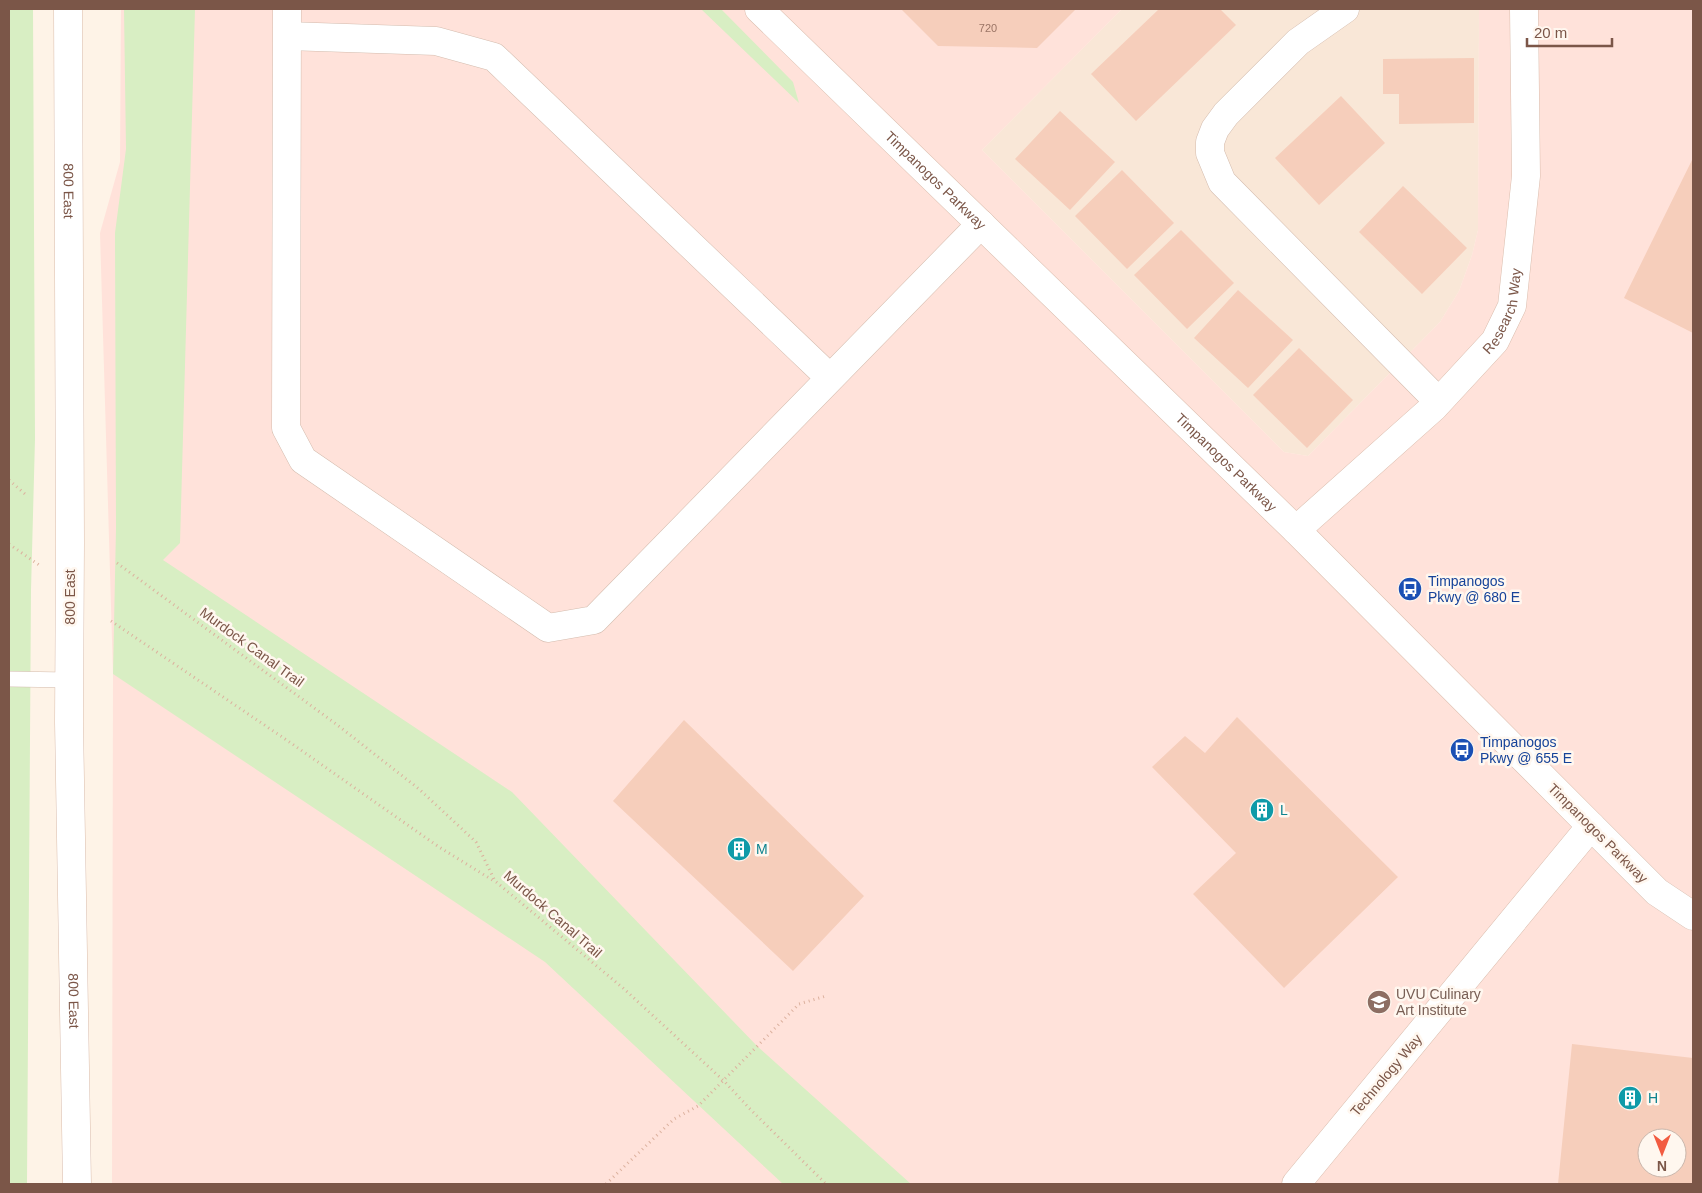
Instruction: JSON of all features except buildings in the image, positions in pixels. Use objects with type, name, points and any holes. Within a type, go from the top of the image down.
[{"type":"street","name":"800 East","points":[[68,9],[69,732],[76,1184]]},
{"type":"street","points":[[287,9],[286,428],[303,460],[548,628],[594,620],[981,224]]},
{"type":"street","name":"Timpanogos Parkway","points":[[759,9],[1296,530],[1657,892],[1693,916]]},
{"type":"street","points":[[1345,9],[1298,42],[1226,114],[1215,129],[1210,142],[1210,153],[1222,182],[1438,401]]},
{"type":"street","name":"Research Way","points":[[1296,530],[1438,401],[1495,341],[1512,306],[1526,176],[1524,9]]},
{"type":"street","points":[[287,36],[436,41],[494,57],[830,378]]},
{"type":"street","name":"Technology Way","points":[[1296,1184],[1591,826]]},
{"type":"lane","points":[[9,679],[69,680]]},
{"type":"path","points":[[9,480],[25,494]]},
{"type":"path","points":[[9,544],[39,566]]},
{"type":"path","name":"Murdock Canal Trail","points":[[117,563],[321,712],[419,789],[476,842],[495,881],[624,988],[724,1081],[748,1108],[826,1184]]},
{"type":"path","points":[[111,621],[296,746],[438,847],[495,881]]},
{"type":"path","points":[[606,1184],[674,1119],[698,1106],[799,1004],[826,996]]},
{"type":"shaded area","points":[[121,9],[1122,9],[982,150],[1284,452],[1308,456],[1440,322],[1459,291],[1472,255],[1478,230],[1479,9],[1693,9],[1693,1184],[112,1184],[113,674],[100,233],[120,162]]},
{"type":"shaded area","points":[[1122,9],[1479,9],[1478,230],[1472,255],[1459,291],[1440,322],[1308,456],[1284,452],[982,150]]},
{"type":"green space","points":[[9,9],[33,9],[35,439],[31,590],[27,1184],[9,1184]]},
{"type":"green space","points":[[124,9],[195,9],[180,543],[163,560],[512,792],[758,1047],[911,1184],[783,1184],[545,962],[113,674],[116,528],[115,233],[126,149]]},
{"type":"green space","points":[[701,9],[721,9],[793,82],[799,103]]},
{"type":"place","name":"Timpanogos Pkwy @ 680 E","points":[[1410,589]]},
{"type":"place","name":"Timpanogos Pkwy @ 655 E","points":[[1462,750]]},
{"type":"place","name":"L","points":[[1262,810]]},
{"type":"place","name":"M","points":[[739,849]]},
{"type":"place","name":"UVU Culinary Art Institute","points":[[1379,1002]]},
{"type":"place","name":"H","points":[[1630,1098]]}]
